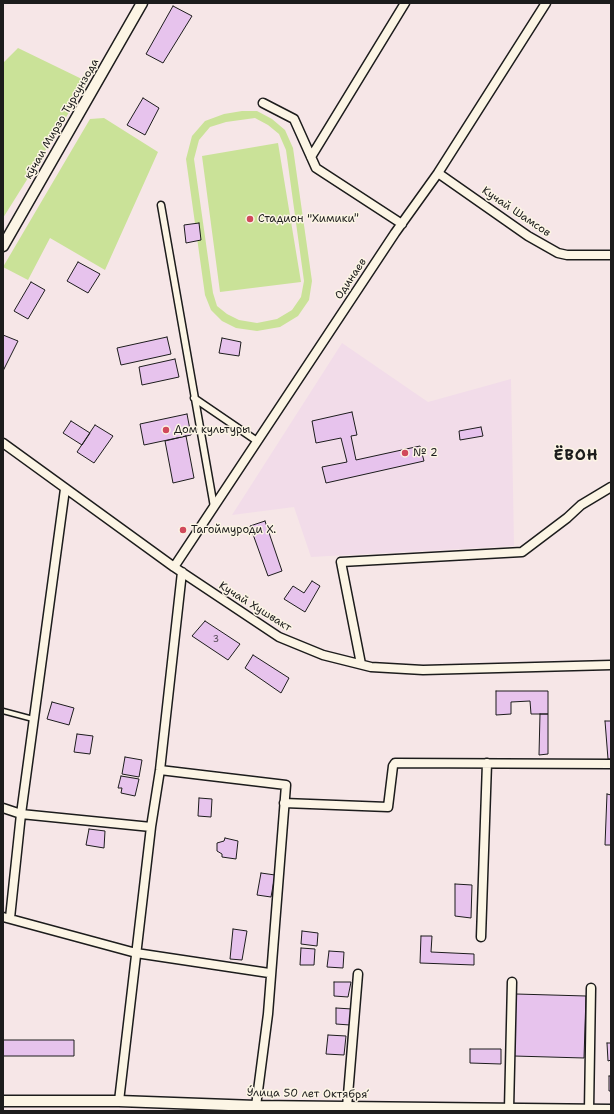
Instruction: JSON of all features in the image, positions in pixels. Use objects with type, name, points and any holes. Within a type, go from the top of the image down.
[{"type":"street","name":"кӯчаи Мирзо Турсунзода","points":[[3,246],[142,3]]},
{"type":"street","points":[[311,156],[406,3]]},
{"type":"street","name":"Одинаев","points":[[174,567],[438,172],[546,3]]},
{"type":"street","points":[[262,103],[294,119],[316,168],[402,224]]},
{"type":"street","name":"Кучай Шамсов","points":[[438,172],[528,236],[558,252],[567,255],[611,255]]},
{"type":"street","points":[[161,205],[214,507]]},
{"type":"street","points":[[194,398],[257,441]]},
{"type":"street","name":"Кучай Хушвакт","points":[[3,443],[174,567],[279,637],[323,655],[371,667],[423,670],[611,665]]},
{"type":"street","points":[[361,664],[341,562],[522,552],[567,518],[581,505],[611,487]]},
{"type":"street","points":[[65,488],[7,917],[136,953],[270,973]]},
{"type":"street","points":[[119,1101],[136,953],[160,770],[182,572]]},
{"type":"street","points":[[284,804],[388,807],[392,766],[395,762],[611,764]]},
{"type":"street","points":[[481,937],[487,763]]},
{"type":"street","points":[[160,770],[286,785],[270,973],[268,1014],[256,1106]]},
{"type":"street","points":[[3,808],[21,814],[152,827]]},
{"type":"street","points":[[347,1107],[358,974]]},
{"type":"street","points":[[509,1109],[512,982]]},
{"type":"street","points":[[588,1110],[591,988]]},
{"type":"street","name":"У́лица 50 лет Октября́","points":[[3,1101],[119,1101],[388,1109],[611,1110]]},
{"type":"lane","points":[[3,711],[34,720]]},
{"type":"shaded area","points":[[342,343],[428,402],[511,379],[514,546],[311,557],[294,507],[232,515]]},
{"type":"green space","points":[[18,48],[88,82],[3,218],[3,63]]},
{"type":"green space","points":[[242,111],[257,111],[272,119],[285,130],[293,148],[312,281],[309,300],[298,316],[280,327],[257,331],[236,328],[222,321],[211,310],[205,295],[186,159],[192,136],[205,121],[224,114]],"holes":[[[255,118],[268,125],[279,134],[286,150],[304,281],[301,297],[292,310],[277,319],[257,323],[239,320],[227,314],[217,306],[213,293],[194,159],[199,140],[210,127],[226,122]]]},
{"type":"green space","points":[[104,118],[158,152],[105,270],[50,238],[28,280],[3,267],[90,119]]},
{"type":"green space","name":"Стадион \"Химики\"","points":[[278,143],[301,282],[220,292],[202,156]]},
{"type":"building","points":[[173,6],[192,16],[163,63],[146,54]]},
{"type":"building","points":[[143,98],[159,108],[145,135],[127,125]]},
{"type":"building","points":[[199,223],[201,240],[186,243],[184,225]]},
{"type":"building","points":[[78,262],[100,274],[88,293],[67,281]]},
{"type":"building","points":[[31,282],[45,290],[28,319],[14,311]]},
{"type":"building","points":[[3,335],[18,341],[3,371]]},
{"type":"building","points":[[167,337],[171,354],[121,365],[117,348]]},
{"type":"building","points":[[222,338],[241,342],[239,356],[219,353]]},
{"type":"building","points":[[175,359],[179,377],[142,385],[139,367]]},
{"type":"building","name":"№ 2","points":[[352,412],[357,435],[351,436],[356,460],[420,446],[424,461],[326,483],[322,467],[347,462],[341,438],[316,443],[312,421]]},
{"type":"building","name":"Дом культуры","points":[[187,414],[191,435],[144,445],[140,424]]},
{"type":"building","points":[[71,421],[90,433],[82,445],[63,433]]},
{"type":"building","points":[[95,425],[113,436],[94,463],[77,452]]},
{"type":"building","points":[[481,427],[483,436],[460,440],[459,431]]},
{"type":"building","points":[[186,436],[194,478],[173,483],[165,441]]},
{"type":"building","points":[[265,521],[282,571],[268,576],[250,526]]},
{"type":"building","points":[[312,581],[320,586],[305,612],[284,599],[293,586],[304,593]]},
{"type":"building","points":[[205,621],[240,644],[228,660],[192,636]]},
{"type":"building","points":[[253,655],[289,678],[281,693],[245,668]]},
{"type":"building","points":[[496,691],[548,691],[548,714],[531,714],[530,701],[511,702],[511,714],[496,715]]},
{"type":"building","points":[[52,702],[74,708],[69,725],[47,719]]},
{"type":"building","points":[[540,714],[548,714],[548,754],[539,755]]},
{"type":"building","points":[[605,721],[611,721],[611,759],[608,759]]},
{"type":"building","points":[[77,734],[93,736],[90,754],[74,752]]},
{"type":"building","points":[[125,757],[142,760],[139,777],[122,774]]},
{"type":"building","points":[[121,776],[139,779],[135,796],[121,793],[122,788],[118,788]]},
{"type":"building","points":[[607,794],[611,795],[611,845],[605,845]]},
{"type":"building","points":[[199,798],[212,799],[211,817],[198,816]]},
{"type":"building","points":[[89,829],[105,831],[104,848],[86,845]]},
{"type":"building","points":[[225,838],[238,841],[236,859],[222,857],[222,854],[217,851],[217,843],[224,841]]},
{"type":"building","points":[[261,873],[275,875],[271,897],[257,895]]},
{"type":"building","points":[[455,884],[472,885],[471,918],[455,916]]},
{"type":"building","points":[[233,929],[247,931],[242,960],[230,959]]},
{"type":"building","points":[[302,931],[318,933],[317,946],[301,944]]},
{"type":"building","points":[[421,936],[432,936],[431,952],[474,954],[474,965],[420,963]]},
{"type":"building","points":[[301,948],[315,949],[314,965],[300,965]]},
{"type":"building","points":[[329,951],[344,952],[343,968],[327,967]]},
{"type":"building","points":[[334,982],[351,982],[348,997],[334,996]]},
{"type":"building","points":[[516,994],[586,996],[584,1058],[514,1056]]},
{"type":"building","points":[[336,1008],[352,1009],[350,1025],[336,1024]]},
{"type":"building","points":[[328,1035],[346,1036],[344,1055],[326,1054]]},
{"type":"building","points":[[3,1040],[74,1040],[74,1056],[3,1056]]},
{"type":"building","points":[[607,1043],[611,1043],[611,1060],[608,1061]]},
{"type":"building","points":[[470,1049],[501,1049],[501,1064],[470,1063]]},
{"type":"building","points":[[609,1076],[611,1076],[611,1091],[609,1091]]},
{"type":"place","name":"Стадион \"Химики\"","points":[[250,219]]},
{"type":"place","name":"Дом культуры","points":[[166,430]]},
{"type":"place","name":"№ 2","points":[[405,453]]},
{"type":"place","name":"Тагоймуроди Х.","points":[[183,530]]},
{"type":"district","name":"ЁВОН","points":[[576,456]]}]
